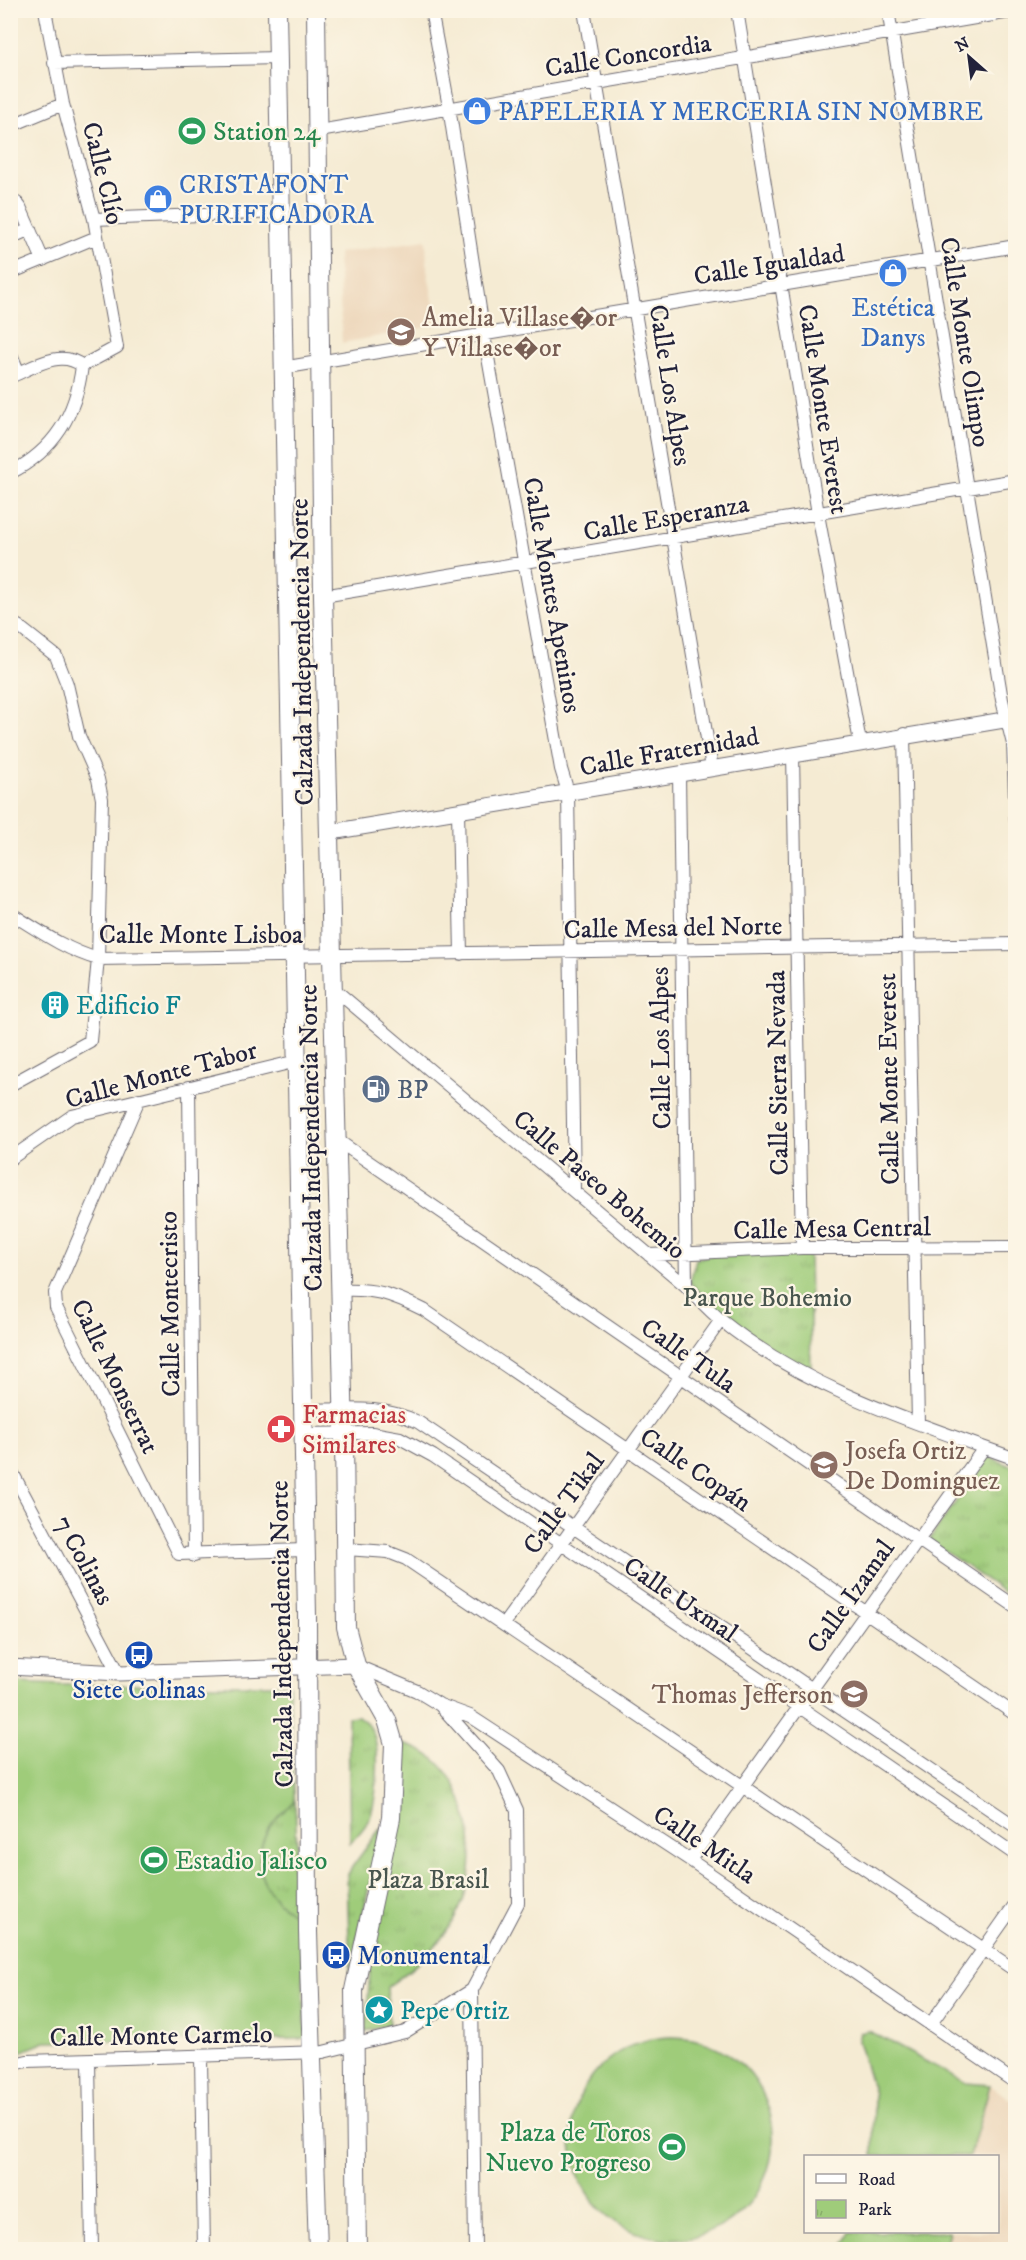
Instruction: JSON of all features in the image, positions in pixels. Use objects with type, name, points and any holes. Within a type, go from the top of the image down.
[{"type":"main road","name":"Calzada Independencia Norte","points":[[277,10],[308,1667],[308,1932],[318,2250]]},
{"type":"main road","name":"Calzada Independencia Norte","points":[[316,10],[322,361],[323,596],[331,832],[331,956],[334,989],[344,1435],[346,1627],[356,1665],[387,1719],[394,1743],[391,1818],[354,1990],[357,2250]]},
{"type":"street","name":"Calle Clío","points":[[45,10],[63,104],[94,219],[117,347],[82,366]]},
{"type":"street","name":"Calle Montes Apeninos","points":[[431,10],[449,107],[484,335],[561,769],[568,792],[574,1191]]},
{"type":"street","name":"Calle Los Alpes","points":[[584,10],[712,768]]},
{"type":"street","name":"Calle Monte Everest","points":[[737,10],[818,514],[860,742]]},
{"type":"street","name":"Calle Monte Olimpo","points":[[888,10],[967,489],[1011,718],[1016,824]]},
{"type":"street","name":"Calle Concordia","points":[[319,131],[1016,11]]},
{"type":"street","points":[[54,63],[277,58]]},
{"type":"street","points":[[10,126],[63,104]]},
{"type":"street","points":[[10,204],[17,203],[20,207],[43,260]]},
{"type":"street","points":[[94,219],[281,212]]},
{"type":"street","points":[[10,238],[30,229]]},
{"type":"street","points":[[10,273],[97,237]]},
{"type":"street","name":"Calle Igualdad","points":[[282,368],[1016,246]]},
{"type":"street","points":[[10,352],[15,375],[59,358],[72,359],[82,366],[79,388],[62,431],[45,449],[10,473]]},
{"type":"street","name":"Calle Esperanza","points":[[323,596],[526,564],[1016,480]]},
{"type":"street","points":[[10,624],[18,626],[56,656],[67,684],[79,736],[98,779],[102,800],[98,959],[90,1041],[10,1085]]},
{"type":"street","name":"Calle Fraternidad","points":[[331,832],[1011,718]]},
{"type":"street","name":"Calle Monte Everest","points":[[904,735],[918,1423]]},
{"type":"street","name":"Calle Sierra Nevada","points":[[793,754],[802,1248]]},
{"type":"street","name":"Calle Los Alpes","points":[[679,773],[686,1286]]},
{"type":"street","points":[[458,811],[461,954]]},
{"type":"street","name":"Calle Monte Lisboa","points":[[10,913],[63,945],[98,959],[331,956]]},
{"type":"street","name":"Calle Mesa del Norte","points":[[331,956],[1016,944]]},
{"type":"street","name":"Calle Paseo Bohemio","points":[[334,989],[686,1286],[721,1320],[762,1350],[814,1381],[1016,1459]]},
{"type":"street","name":"Calle Monte Tabor","points":[[10,1159],[72,1116],[297,1061]]},
{"type":"street","name":"Calle Montecristo","points":[[189,1087],[194,1556]]},
{"type":"street","name":"Calle Monserrat","points":[[139,1099],[54,1299],[175,1549],[179,1554],[194,1556]]},
{"type":"street","name":"Calle Tula","points":[[337,1140],[1016,1607]]},
{"type":"street","name":"Calle Mesa Central","points":[[649,1255],[802,1248],[1016,1247]]},
{"type":"street","name":"Calle Copán","points":[[339,1290],[376,1290],[393,1294],[424,1310],[1016,1715]]},
{"type":"street","name":"Calle Tikal","points":[[504,1624],[721,1320]]},
{"type":"street","name":"Calle Uxmal","points":[[302,1410],[343,1408],[400,1413],[418,1422],[575,1526],[1016,1827]]},
{"type":"street","name":"Calle Uxmal","points":[[303,1434],[372,1433],[400,1438],[433,1456],[1016,1855]]},
{"type":"street","name":"Calle Izamal","points":[[690,1860],[984,1448]]},
{"type":"street","name":"7 Colinas","points":[[10,1468],[119,1673]]},
{"type":"street","points":[[346,1549],[388,1552],[406,1559],[1016,1971]]},
{"type":"street","points":[[194,1556],[305,1550]]},
{"type":"street","points":[[10,1667],[119,1673],[356,1665]]},
{"type":"street","name":"Calle Mitla","points":[[356,1665],[417,1691],[440,1705],[470,1716],[690,1860],[1016,2084]]},
{"type":"street","points":[[440,1705],[499,1771],[517,1810],[518,1904],[472,1990],[475,2250]]},
{"type":"street","points":[[930,2025],[1016,1903]]},
{"type":"street","points":[[313,2053],[405,2032],[472,1990]]},
{"type":"street","name":"Calle Monte Carmelo","points":[[10,2065],[27,2061],[313,2053]]},
{"type":"street","points":[[201,2057],[204,2250]]},
{"type":"street","points":[[89,2060],[92,2250]]},
{"type":"shaded area","points":[[426,240],[427,269],[438,325],[342,343],[338,253]]},
{"type":"shaded area","points":[[990,2085],[1015,2103],[1015,2249],[943,2250],[948,2233],[999,2233],[999,2155],[969,2155]]},
{"type":"green space","name":"Parque Bohemio","points":[[809,1251],[811,1376],[723,1317],[690,1282],[696,1259],[713,1254]]},
{"type":"green space","points":[[988,1456],[1015,1468],[1015,1600],[929,1540]]},
{"type":"green space","name":"Estadio Jalisco","points":[[11,1679],[20,1683],[58,1685],[289,1685],[306,2039],[45,2042],[11,2056]]},
{"type":"green space","points":[[358,1716],[367,1723],[373,1733],[377,1752],[377,1778],[374,1803],[368,1821],[350,1843],[348,1717]]},
{"type":"green space","name":"Plaza Brasil","points":[[401,1744],[424,1752],[442,1767],[456,1788],[465,1812],[470,1838],[467,1888],[459,1910],[446,1933],[419,1963],[387,1987],[389,2026],[365,2031],[371,1961],[404,1792],[405,1766]]},
{"type":"green space","points":[[295,1802],[300,1918],[283,1906],[270,1892],[262,1878],[260,1862],[262,1846],[268,1830]]},
{"type":"green space","points":[[382,1826],[350,1974],[347,1874]]},
{"type":"green space","points":[[869,2031],[966,2083],[990,2085],[970,2155],[873,2155],[874,2094],[858,2041],[860,2033]]},
{"type":"green space","name":"Plaza de Toros Nuevo Progreso","points":[[672,2037],[692,2039],[720,2049],[750,2074],[765,2099],[771,2118],[773,2138],[771,2158],[761,2186],[736,2216],[711,2231],[692,2237],[672,2239],[652,2237],[624,2227],[594,2202],[579,2177],[573,2158],[571,2138],[573,2118],[583,2090],[608,2060],[633,2045],[652,2039]]},
{"type":"green space","points":[[850,2233],[949,2233],[944,2249],[841,2249]]},
{"type":"place","name":"PAPELERIA Y MERCERIA SIN NOMBRE","points":[[477,111]]},
{"type":"place","name":"Station 24","points":[[192,131]]},
{"type":"place","name":"CRISTAFONT PURIFICADORA","points":[[158,199]]},
{"type":"place","name":"Estética Danys","points":[[893,273]]},
{"type":"place","name":"Amelia Villase�or Y Villase�or","points":[[401,332]]},
{"type":"place","name":"Edificio F","points":[[55,1005]]},
{"type":"place","name":"BP","points":[[376,1089]]},
{"type":"place","name":"Farmacias Similares","points":[[281,1429]]},
{"type":"place","name":"Josefa Ortiz De Dominguez","points":[[824,1465]]},
{"type":"place","name":"Siete Colinas","points":[[139,1655]]},
{"type":"place","name":"Thomas Jefferson","points":[[854,1694]]},
{"type":"place","name":"Estadio Jalisco","points":[[154,1860]]},
{"type":"place","name":"Monumental","points":[[336,1955]]},
{"type":"place","name":"Pepe Ortiz","points":[[379,2010]]},
{"type":"place","name":"Plaza de Toros Nuevo Progreso","points":[[672,2147]]}]
